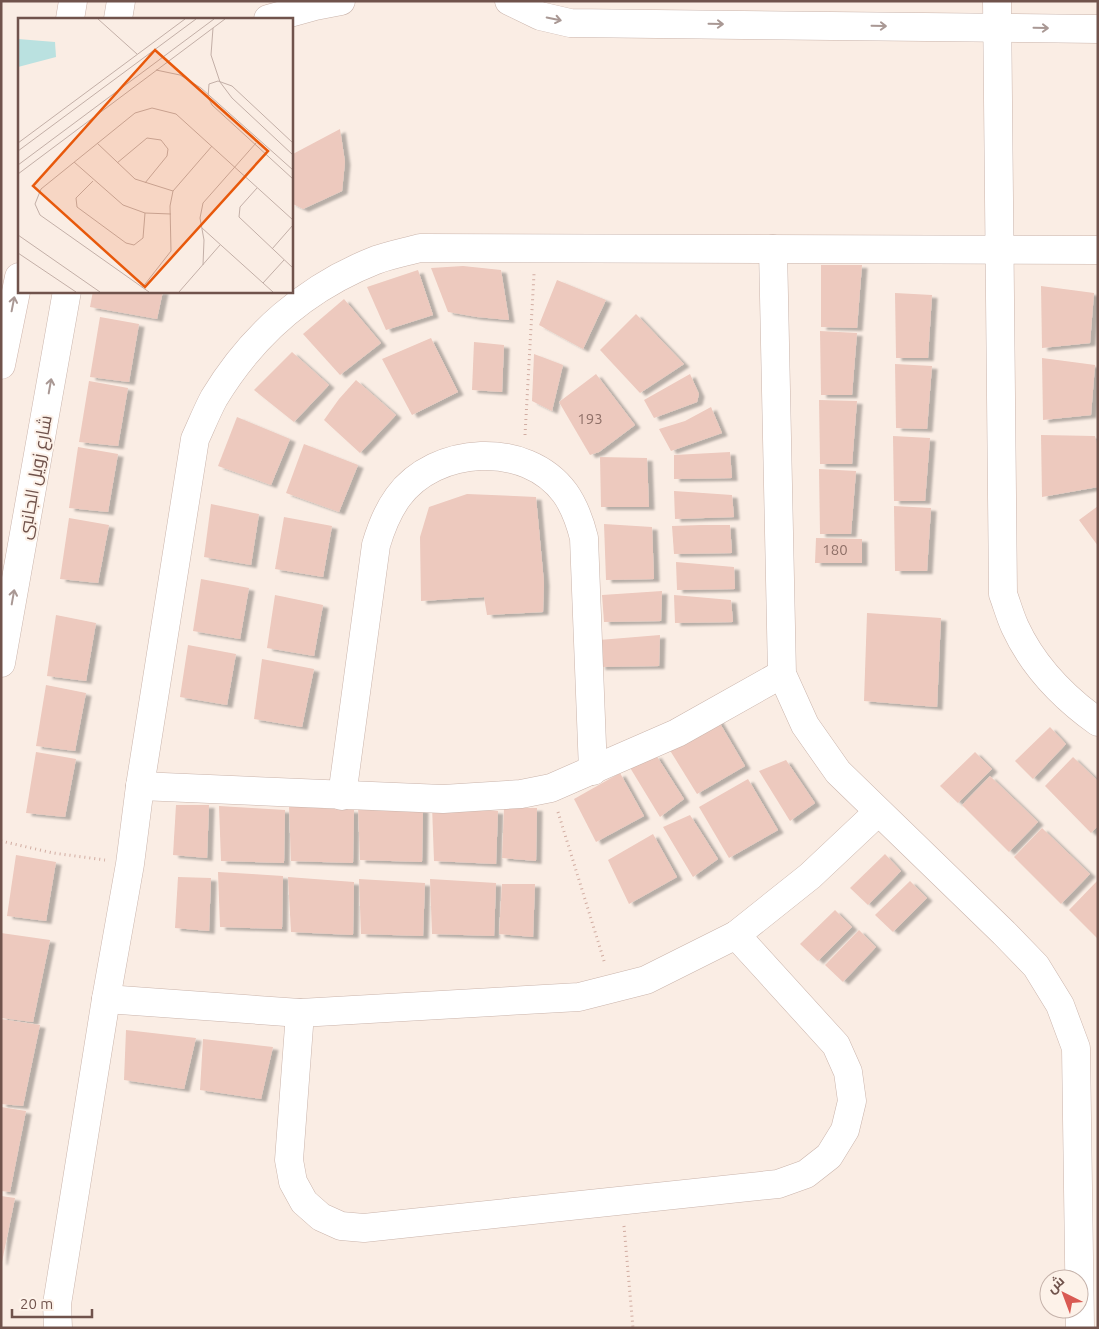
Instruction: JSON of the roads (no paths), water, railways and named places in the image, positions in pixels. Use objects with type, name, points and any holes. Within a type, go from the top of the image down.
[{"type":"street","points":[[70,18],[73,1]]},
{"type":"street","points":[[118,18],[121,1]]},
{"type":"street","points":[[272,18],[341,1]]},
{"type":"street","points":[[509,1],[540,16],[570,23],[997,14],[1098,29]]},
{"type":"street","points":[[997,14],[1003,594],[1015,628],[1034,660],[1056,688],[1098,722]]},
{"type":"street","points":[[58,1328],[57,1304],[106,999],[130,864],[140,786],[195,439],[213,399],[237,362],[266,330],[300,301],[337,278],[377,260],[420,248],[1098,250]]},
{"type":"street","points":[[773,249],[782,674],[805,725],[838,772],[1036,966],[1060,1005],[1076,1048],[1080,1328]]},
{"type":"street","points":[[1,365],[18,282]]},
{"type":"street","name":"شارع زويل الجانبى","points":[[1,662],[67,292]]},
{"type":"street","points":[[342,796],[376,545],[384,519],[399,496],[418,477],[442,463],[469,456],[496,456],[523,463],[546,474],[564,492],[578,514],[584,538],[593,771]]},
{"type":"street","points":[[140,786],[443,799],[521,794],[551,788],[677,733],[782,674]]},
{"type":"street","points":[[106,999],[300,1012],[579,997],[646,980],[736,935],[810,876],[878,812]]},
{"type":"street","points":[[300,1012],[289,1160],[293,1182],[304,1202],[321,1217],[342,1226],[364,1228],[778,1184],[806,1174],[829,1156],[844,1130],[852,1102],[848,1072],[836,1045],[736,935]]}]
